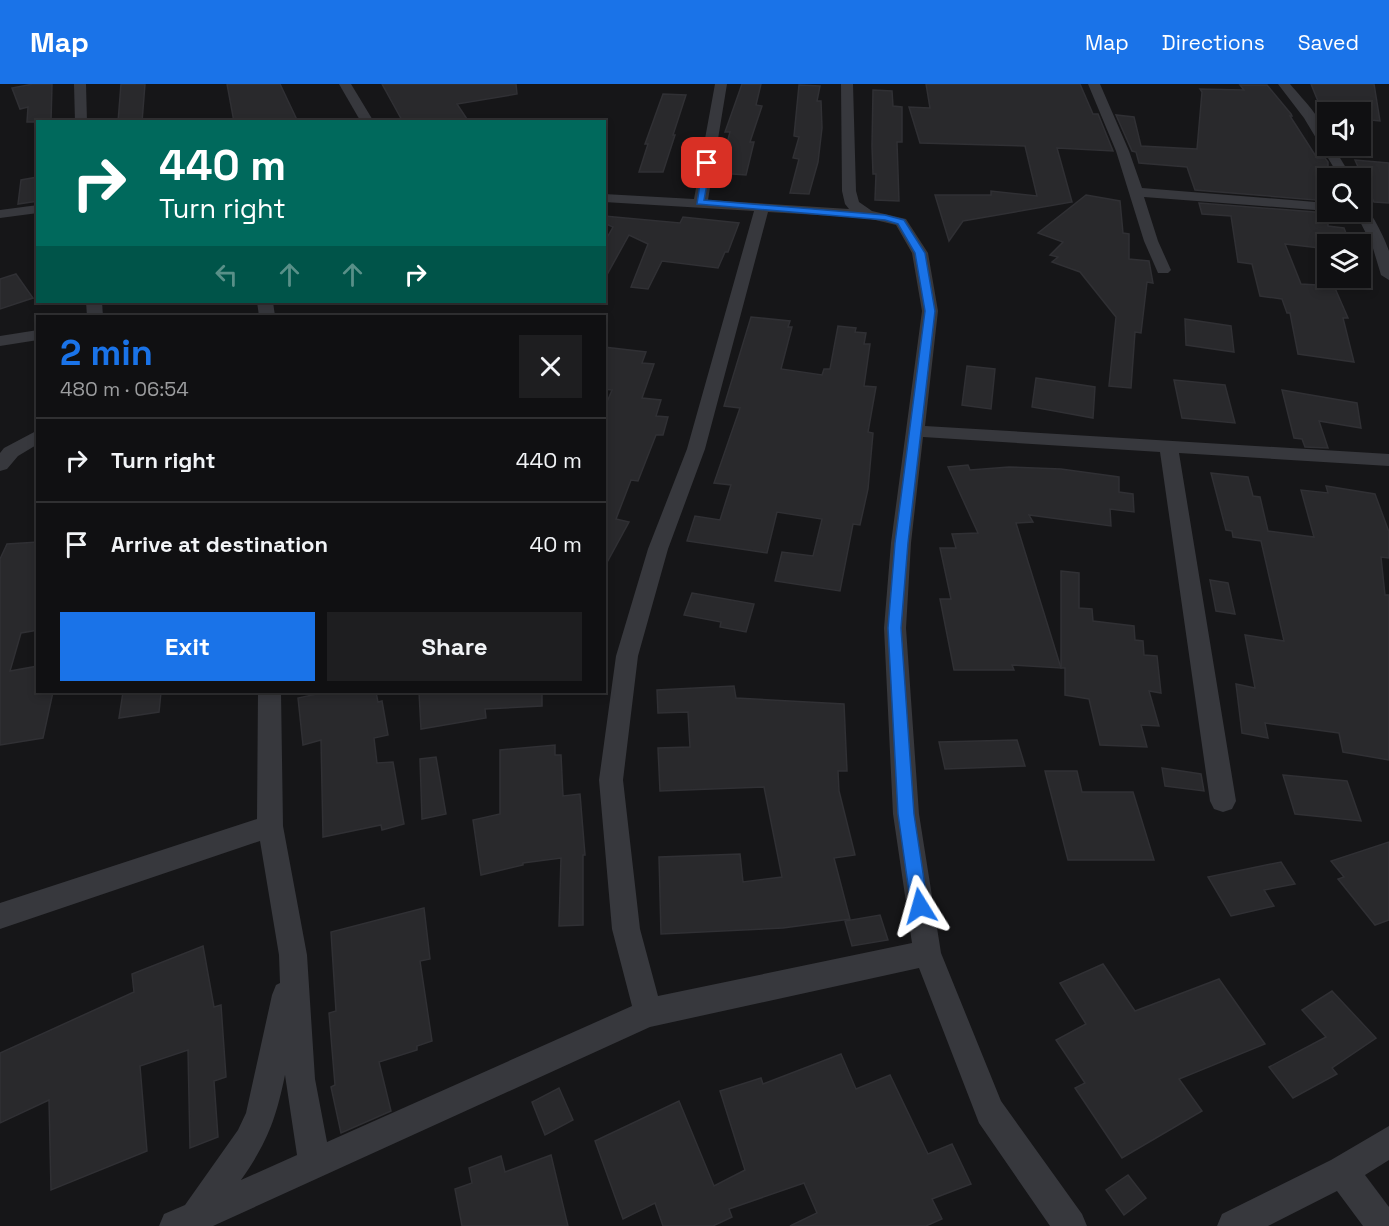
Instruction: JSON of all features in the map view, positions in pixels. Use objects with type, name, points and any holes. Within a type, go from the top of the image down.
[{"type":"street","points":[[80,84],[81,120]]},
{"type":"street","points":[[345,84],[367,120]]},
{"type":"street","points":[[700,203],[721,84]]},
{"type":"street","points":[[848,84],[849,191],[852,204],[867,214]]},
{"type":"street","points":[[1094,84],[1116,136],[1136,192],[1143,223],[1152,238],[1163,270]]},
{"type":"street","points":[[1284,84],[1310,117],[1340,168]]},
{"type":"street","points":[[1136,192],[1317,206]]},
{"type":"street","points":[[606,198],[867,214],[901,222],[920,253],[930,311],[901,543],[895,628],[906,814],[927,952],[990,1112],[1070,1226]]},
{"type":"street","points":[[648,1013],[626,929],[611,780],[627,656],[658,549],[696,449],[762,208]]},
{"type":"street","points":[[0,214],[36,209]]},
{"type":"street","points":[[1368,222],[1389,275]]},
{"type":"street","points":[[1371,227],[1389,228]]},
{"type":"street","points":[[0,341],[36,334]]},
{"type":"street","points":[[915,431],[1389,460]]},
{"type":"street","points":[[0,465],[11,452],[36,437]]},
{"type":"street","points":[[1168,447],[1223,801]]},
{"type":"street","points":[[269,693],[270,826],[293,955],[300,1079],[315,1164]]},
{"type":"street","points":[[0,916],[270,826]]},
{"type":"street","points":[[187,1220],[648,1013],[927,952]]},
{"type":"street","points":[[187,1220],[249,1141],[261,1115],[278,1041],[293,955]]},
{"type":"street","points":[[1234,1226],[1342,1172],[1389,1142]]},
{"type":"street","points":[[1342,1172],[1383,1226]]},
{"type":"building","points":[[33,84],[52,84],[51,120],[27,122],[28,107],[20,109],[12,88]]},
{"type":"building","points":[[121,84],[145,84],[142,120],[118,120]]},
{"type":"building","points":[[227,84],[280,84],[297,120],[234,120]]},
{"type":"building","points":[[382,84],[516,84],[517,94],[457,104],[467,119],[402,120]]},
{"type":"building","points":[[742,84],[761,84],[756,105],[762,106],[750,142],[754,142],[746,175],[719,173],[730,132],[725,132]]},
{"type":"building","points":[[926,84],[1080,84],[1093,114],[1098,114],[1113,151],[1057,148],[1072,202],[963,221],[949,241],[935,195],[991,195],[991,191],[1037,196],[1025,146],[920,143],[909,107],[930,108]]},
{"type":"building","points":[[1311,84],[1374,84],[1380,121],[1371,120],[1371,102],[1318,102]]},
{"type":"building","points":[[799,85],[820,86],[817,101],[821,101],[822,128],[818,162],[809,194],[790,193],[799,159],[793,158],[799,137],[794,136]]},
{"type":"building","points":[[1240,85],[1267,85],[1291,114],[1290,116],[1317,158],[1325,158],[1328,162],[1328,168],[1317,168],[1317,200],[1195,190],[1187,167],[1139,163],[1136,152],[1132,151],[1116,115],[1134,117],[1141,146],[1197,149],[1202,92],[1200,89],[1244,90]]},
{"type":"building","points":[[873,90],[892,91],[893,106],[902,107],[902,142],[897,142],[899,201],[875,200],[876,174],[873,174],[872,146]]},
{"type":"building","points":[[663,94],[686,95],[673,135],[675,135],[663,172],[639,172],[648,144],[645,144]]},
{"type":"building","points":[[1355,160],[1389,163],[1389,203],[1374,202],[1371,195],[1371,168],[1359,168]]},
{"type":"building","points":[[36,177],[36,201],[18,204],[21,180]]},
{"type":"building","points":[[1086,195],[1120,201],[1123,233],[1129,234],[1129,259],[1149,261],[1153,283],[1147,282],[1141,333],[1135,332],[1131,388],[1109,386],[1116,317],[1080,272],[1052,262],[1058,257],[1050,255],[1063,242],[1038,233]]},
{"type":"building","points":[[1199,203],[1317,212],[1317,222],[1328,222],[1328,226],[1344,228],[1346,234],[1317,234],[1317,248],[1285,244],[1301,284],[1317,285],[1317,288],[1335,288],[1348,318],[1343,318],[1354,362],[1298,354],[1290,313],[1287,313],[1282,299],[1260,296],[1252,264],[1238,262],[1231,216],[1202,214]]},
{"type":"building","points":[[606,216],[680,223],[683,217],[739,223],[728,252],[725,252],[718,268],[662,261],[648,289],[631,287],[648,244],[629,235],[606,276],[606,239],[613,227],[606,224]]},
{"type":"building","points":[[16,274],[33,298],[0,309],[0,279]]},
{"type":"building","points":[[751,317],[790,321],[788,327],[792,327],[781,369],[822,375],[824,369],[830,369],[838,326],[856,328],[855,332],[866,333],[864,344],[870,344],[864,386],[876,387],[868,432],[873,433],[868,489],[860,525],[853,524],[840,591],[775,581],[782,552],[813,556],[822,519],[777,512],[767,553],[687,541],[695,516],[720,520],[731,485],[714,483],[740,408],[724,406]]},
{"type":"building","points":[[1185,319],[1231,326],[1234,352],[1186,345]]},
{"type":"building","points":[[606,347],[646,352],[642,363],[654,364],[642,398],[661,400],[656,416],[668,417],[663,435],[656,435],[638,481],[631,480],[616,519],[629,522],[606,564],[606,404],[612,390],[606,389]]},
{"type":"building","points":[[967,366],[995,369],[991,409],[962,405]]},
{"type":"building","points":[[1036,378],[1095,387],[1093,418],[1032,407]]},
{"type":"building","points":[[1174,380],[1225,385],[1235,423],[1182,418]]},
{"type":"building","points":[[1282,390],[1357,403],[1361,428],[1319,421],[1328,448],[1305,447],[1302,439],[1294,438]]},
{"type":"building","points":[[968,465],[970,470],[1009,467],[1061,469],[1119,477],[1119,492],[1133,494],[1134,512],[1110,509],[1111,526],[1029,515],[1033,522],[1016,523],[1061,668],[1012,665],[1014,670],[954,670],[940,599],[951,599],[940,548],[956,548],[952,534],[978,533],[948,467]]},
{"type":"building","points":[[1211,473],[1248,477],[1253,496],[1260,497],[1268,531],[1314,537],[1301,490],[1328,493],[1326,486],[1375,494],[1389,532],[1389,558],[1381,557],[1385,595],[1389,595],[1389,760],[1343,752],[1339,733],[1265,723],[1268,738],[1242,733],[1236,684],[1255,688],[1245,635],[1284,641],[1261,541],[1233,537],[1232,531],[1226,530]]},
{"type":"building","points":[[36,542],[36,630],[21,633],[10,671],[36,666],[36,693],[53,693],[43,738],[0,745],[0,559],[7,544]]},
{"type":"building","points":[[1061,571],[1079,573],[1079,608],[1092,609],[1093,621],[1134,626],[1135,640],[1143,641],[1144,655],[1157,656],[1161,693],[1149,691],[1159,726],[1141,725],[1147,747],[1100,745],[1089,699],[1065,695],[1065,668],[1061,668]]},
{"type":"building","points":[[1210,580],[1228,583],[1235,614],[1216,611]]},
{"type":"building","points":[[692,593],[754,604],[746,632],[720,627],[721,622],[684,615]]},
{"type":"building","points":[[734,686],[736,698],[844,704],[847,771],[838,771],[839,791],[855,855],[834,858],[850,919],[783,928],[661,934],[659,857],[740,854],[743,882],[782,877],[764,787],[660,791],[658,748],[690,747],[688,712],[658,713],[657,690]]},
{"type":"building","points":[[123,693],[161,693],[159,712],[119,718]]},
{"type":"building","points":[[321,693],[376,693],[378,702],[382,701],[388,735],[374,738],[377,763],[393,762],[404,824],[382,830],[381,825],[323,837],[321,740],[303,745],[298,698]]},
{"type":"building","points":[[419,693],[542,693],[542,706],[485,709],[486,718],[421,729]]},
{"type":"building","points":[[1017,740],[1025,766],[945,769],[939,742]]},
{"type":"building","points":[[555,745],[555,755],[561,755],[563,796],[580,794],[585,855],[583,855],[583,925],[559,926],[561,858],[523,863],[523,865],[481,875],[473,820],[500,814],[500,750]]},
{"type":"building","points":[[436,757],[446,814],[422,819],[420,759]]},
{"type":"building","points":[[1162,768],[1201,774],[1204,791],[1165,786]]},
{"type":"building","points":[[1045,771],[1077,771],[1082,792],[1133,792],[1154,860],[1068,860]]},
{"type":"building","points":[[1283,775],[1347,781],[1361,821],[1295,814]]},
{"type":"building","points":[[1389,842],[1389,920],[1375,925],[1338,879],[1344,877],[1331,861]]},
{"type":"building","points":[[1281,862],[1295,884],[1264,890],[1274,906],[1231,916],[1208,877]]},
{"type":"building","points":[[424,908],[430,959],[420,961],[432,1041],[417,1046],[417,1050],[379,1062],[391,1111],[341,1133],[331,1087],[335,1085],[329,1013],[336,1011],[331,932]]},
{"type":"building","points":[[880,915],[888,940],[852,946],[845,921]]},
{"type":"building","points":[[203,946],[214,1007],[221,1005],[226,1077],[214,1081],[218,1137],[190,1148],[188,1050],[140,1066],[147,1151],[51,1190],[49,1100],[0,1123],[0,1053],[134,992],[132,974]]},
{"type":"building","points":[[1103,964],[1135,1011],[1219,979],[1265,1044],[1179,1079],[1202,1111],[1122,1158],[1075,1088],[1085,1083],[1056,1040],[1086,1024],[1060,983]]},
{"type":"building","points":[[1332,991],[1376,1038],[1332,1068],[1337,1074],[1293,1098],[1269,1067],[1326,1037],[1302,1010]]},
{"type":"building","points":[[841,1054],[856,1089],[890,1075],[928,1154],[952,1144],[971,1184],[932,1199],[942,1219],[926,1226],[790,1226],[817,1213],[804,1183],[729,1209],[732,1217],[713,1226],[663,1226],[655,1203],[623,1219],[595,1141],[679,1101],[714,1186],[745,1170],[720,1091],[761,1078],[763,1084]]},
{"type":"building","points":[[559,1088],[573,1120],[545,1135],[532,1102]]},
{"type":"building","points":[[551,1155],[568,1226],[462,1226],[455,1189],[472,1183],[469,1168],[501,1156],[505,1172]]},
{"type":"building","points":[[1128,1175],[1146,1198],[1124,1215],[1106,1190]]},
{"type":"route","points":[[707,163],[700,203],[867,214],[885,218],[901,222],[920,253],[930,311],[901,543],[895,628],[906,814],[920,906]]}]
